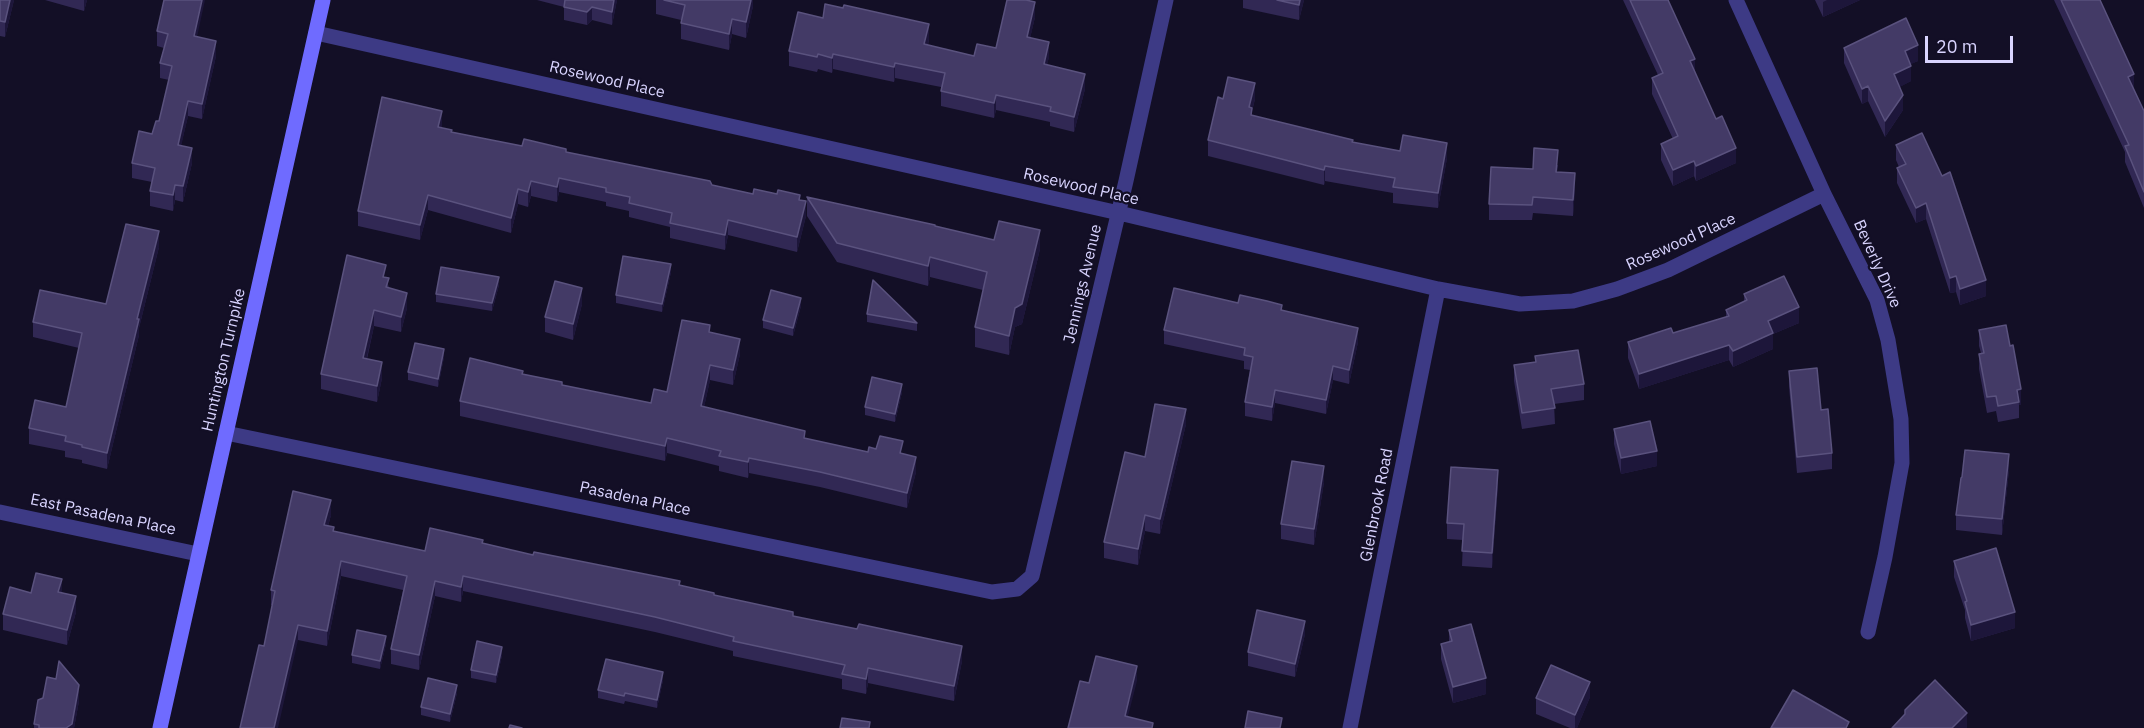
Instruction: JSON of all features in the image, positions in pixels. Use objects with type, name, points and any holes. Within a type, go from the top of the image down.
[{"type":"main road","name":"Huntington Turnpike","points":[[160,728],[323,0]]},
{"type":"street","name":"Jennings Avenue","points":[[1032,576],[1119,213],[1166,0]]},
{"type":"street","name":"Beverly Drive","points":[[1736,0],[1824,194],[1876,300],[1888,340],[1901,419],[1902,463],[1885,557],[1868,632]]},
{"type":"street","name":"Rosewood Place","points":[[316,33],[1119,213],[1438,289],[1520,304],[1573,301],[1617,289],[1668,270],[1824,194]]},
{"type":"street","name":"Glenbrook Road","points":[[1350,728],[1438,289]]},
{"type":"street","name":"Pasadena Place","points":[[226,433],[992,592],[1017,588],[1032,576]]},
{"type":"street","name":"East Pasadena Place","points":[[0,512],[198,554]]},
{"type":"building","points":[[0,0],[10,0],[5,22],[0,21]]},
{"type":"building","points":[[164,0],[202,0],[194,36],[216,41],[202,104],[188,101],[178,145],[192,148],[183,186],[175,185],[173,195],[150,191],[155,168],[132,163],[139,131],[152,134],[156,121],[159,121],[172,66],[160,63],[168,34],[157,31]]},
{"type":"building","points":[[565,0],[614,0],[612,12],[592,7],[587,12],[564,7]]},
{"type":"building","points":[[664,0],[751,0],[746,22],[732,19],[729,34],[681,23],[685,5]]},
{"type":"building","points":[[1007,0],[1035,2],[1027,37],[1049,42],[1044,64],[1085,74],[1074,117],[1050,111],[1051,107],[996,95],[994,103],[941,91],[945,73],[895,63],[894,67],[833,54],[832,58],[818,54],[817,57],[789,51],[798,12],[823,18],[825,4],[843,8],[844,5],[929,24],[924,44],[974,56],[977,44],[996,48]]},
{"type":"building","points":[[1277,0],[1300,0],[1299,5]]},
{"type":"building","points":[[1630,0],[1668,0],[1695,59],[1690,61],[1716,119],[1722,116],[1736,148],[1696,166],[1694,161],[1673,170],[1661,144],[1678,136],[1652,78],[1663,73]]},
{"type":"building","points":[[2061,0],[2100,0],[2134,74],[2128,77],[2144,111],[2144,192],[2125,146],[2129,145]]},
{"type":"building","points":[[1906,18],[1918,45],[1905,51],[1911,66],[1894,74],[1903,95],[1885,121],[1868,86],[1862,89],[1844,48]]},
{"type":"building","points":[[1228,77],[1255,83],[1249,107],[1252,108],[1251,115],[1353,140],[1352,142],[1400,151],[1403,135],[1447,143],[1438,193],[1393,187],[1395,178],[1325,166],[1324,170],[1208,140],[1218,97],[1223,99]]},
{"type":"building","points":[[382,97],[442,111],[438,127],[452,130],[451,132],[522,146],[524,139],[566,149],[566,152],[710,181],[712,185],[753,194],[754,189],[777,194],[778,190],[800,195],[799,200],[806,201],[797,237],[728,220],[725,235],[670,223],[672,213],[629,203],[630,197],[606,192],[606,188],[559,178],[557,187],[531,181],[528,192],[518,189],[511,218],[428,195],[420,225],[358,211]]},
{"type":"building","points":[[1922,133],[1942,176],[1950,172],[1986,280],[1960,289],[1956,276],[1950,278],[1926,203],[1916,208],[1897,168],[1906,164],[1896,145]]},
{"type":"building","points":[[1534,148],[1558,150],[1556,172],[1575,173],[1573,200],[1533,197],[1532,205],[1489,204],[1491,167],[1533,169]]},
{"type":"building","points":[[807,197],[994,240],[999,221],[1040,230],[1022,304],[1015,308],[1009,336],[975,327],[987,272],[930,257],[928,266],[837,243]]},
{"type":"building","points":[[126,224],[159,231],[107,453],[65,441],[66,436],[29,428],[35,400],[66,407],[82,333],[33,322],[40,290],[106,304]]},
{"type":"building","points":[[347,255],[386,265],[383,277],[389,278],[386,287],[407,293],[401,317],[374,310],[363,358],[382,362],[377,386],[321,374]]},
{"type":"building","points":[[623,256],[671,264],[662,304],[616,295]]},
{"type":"building","points":[[441,267],[499,277],[492,303],[436,294]]},
{"type":"building","points":[[1784,276],[1799,307],[1768,321],[1773,333],[1733,351],[1729,345],[1639,374],[1628,342],[1671,328],[1673,333],[1729,316],[1726,310],[1747,300],[1744,294]]},
{"type":"building","points":[[873,280],[917,323],[867,314]]},
{"type":"building","points":[[555,281],[582,288],[573,324],[545,317]]},
{"type":"building","points":[[1174,288],[1238,303],[1240,295],[1282,305],[1281,310],[1358,328],[1349,370],[1333,366],[1326,400],[1275,390],[1272,407],[1245,402],[1253,357],[1244,355],[1245,348],[1164,330]]},
{"type":"building","points":[[771,290],[801,298],[793,328],[763,320]]},
{"type":"building","points":[[682,320],[710,325],[709,332],[740,339],[733,370],[710,365],[701,406],[805,431],[804,438],[868,452],[869,447],[876,449],[880,436],[903,441],[900,453],[916,457],[907,493],[749,458],[748,462],[719,456],[721,451],[667,438],[665,446],[460,401],[470,358],[523,371],[522,374],[562,382],[562,385],[651,403],[654,389],[667,392]]},
{"type":"building","points":[[2006,325],[2010,346],[2013,345],[2021,389],[2017,390],[2019,402],[1998,406],[1996,396],[1987,397],[1979,354],[1984,353],[1979,330]]},
{"type":"building","points":[[415,343],[444,349],[438,379],[408,372]]},
{"type":"building","points":[[1578,350],[1584,384],[1551,389],[1555,408],[1522,413],[1514,365],[1536,362],[1535,356]]},
{"type":"building","points":[[1817,368],[1821,410],[1828,409],[1832,453],[1797,457],[1789,371]]},
{"type":"building","points":[[872,377],[902,384],[895,414],[865,407]]},
{"type":"building","points":[[1155,404],[1186,409],[1160,519],[1145,515],[1138,549],[1104,542],[1125,452],[1145,457]]},
{"type":"building","points":[[1650,421],[1657,451],[1621,458],[1614,429]]},
{"type":"building","points":[[1965,450],[2009,454],[2002,519],[1956,515]]},
{"type":"building","points":[[1292,461],[1324,466],[1314,529],[1281,524]]},
{"type":"building","points":[[1451,467],[1498,470],[1492,553],[1462,551],[1464,524],[1447,523]]},
{"type":"building","points":[[293,491],[331,500],[324,525],[334,527],[333,531],[425,551],[430,528],[483,540],[482,543],[533,555],[534,552],[680,581],[679,585],[793,612],[793,616],[857,629],[859,624],[962,646],[954,686],[868,668],[866,679],[842,674],[845,665],[733,641],[734,637],[655,617],[463,576],[461,587],[435,581],[419,655],[391,649],[407,576],[341,561],[327,631],[298,625],[274,728],[240,728],[259,645],[264,646],[275,591],[271,590]]},
{"type":"building","points":[[1996,548],[2015,612],[1971,625],[1965,602],[1967,601],[1954,561]]},
{"type":"building","points":[[36,573],[62,579],[58,592],[76,596],[67,630],[3,614],[10,587],[31,593]]},
{"type":"building","points":[[1257,610],[1305,621],[1295,664],[1248,652]]},
{"type":"building","points":[[1471,624],[1486,678],[1453,687],[1441,644],[1452,641],[1449,630]]},
{"type":"building","points":[[357,630],[386,636],[380,661],[352,655]]},
{"type":"building","points":[[477,641],[502,647],[496,675],[471,670]]},
{"type":"building","points":[[1096,656],[1137,666],[1125,716],[1153,723],[1152,728],[1068,728],[1080,681],[1089,683]]},
{"type":"building","points":[[606,659],[663,672],[657,700],[598,690]]},
{"type":"building","points":[[59,661],[79,685],[72,724],[66,728],[39,728],[39,725],[34,724],[38,700],[43,698],[47,677],[56,679]]},
{"type":"building","points":[[1551,665],[1590,682],[1575,715],[1536,698]]},
{"type":"building","points":[[428,678],[457,685],[450,714],[421,707]]},
{"type":"building","points":[[1935,680],[1967,713],[1952,728],[1892,728],[1905,714],[1905,710]]},
{"type":"building","points":[[1793,690],[1849,722],[1846,728],[1771,728]]},
{"type":"building","points":[[1248,711],[1282,718],[1280,728],[1245,728]]},
{"type":"building","points":[[842,718],[870,722],[869,728],[840,728]]}]
